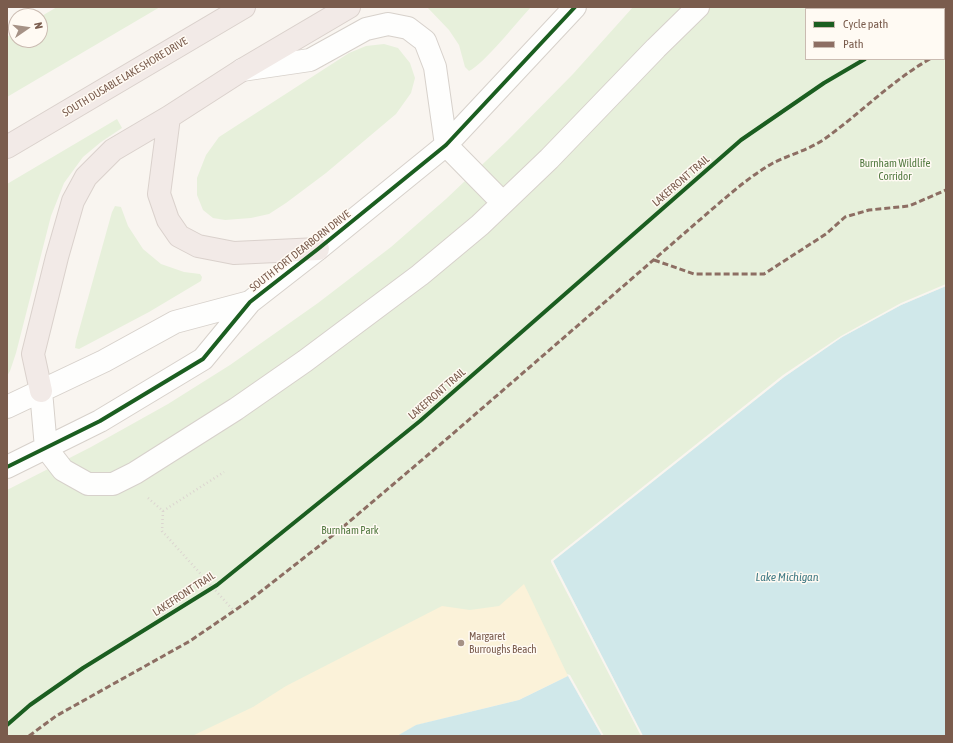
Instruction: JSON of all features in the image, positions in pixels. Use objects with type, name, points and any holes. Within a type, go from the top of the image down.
[{"type":"highway","name":"SOUTH DUSABLE LAKE SHORE DRIVE","points":[[7,147],[244,7]]},
{"type":"highway","points":[[40,391],[33,354],[53,272],[73,201],[86,177],[113,150],[169,117],[242,70],[349,7]]},
{"type":"highway","points":[[169,117],[159,194],[168,220],[179,236],[198,246],[234,253],[318,249]]},
{"type":"street","name":"SOUTH FORT DEARBORN DRIVE","points":[[7,467],[100,421],[203,359],[250,302],[446,145],[575,7]]},
{"type":"street","points":[[40,391],[46,448],[63,470],[88,484],[113,484],[135,473],[236,409],[328,344],[420,275],[480,225],[549,159],[656,48],[698,7]]},
{"type":"street","points":[[242,70],[310,60],[366,29],[388,24],[408,28],[425,41],[435,68],[446,145],[503,203]]},
{"type":"street","name":"SOUTH FORT DEARBORN DRIVE","points":[[7,407],[104,361],[175,322],[250,302]]},
{"type":"path","points":[[224,472],[163,511],[162,530],[234,611]]},
{"type":"green space","points":[[57,7],[160,7],[7,97],[7,37],[8,36],[8,48],[48,48],[48,12]]},
{"type":"green space","points":[[427,7],[531,7],[491,52],[469,71],[465,67],[459,45],[449,30]]},
{"type":"green space","name":"Burnham Park","points":[[633,7],[946,7],[946,286],[901,305],[842,337],[784,377],[553,561],[643,736],[602,736],[568,676],[479,709],[416,725],[397,736],[7,736],[7,490],[91,447],[168,404],[230,365],[318,303],[391,247],[446,199],[507,141],[573,74]]},
{"type":"green space","points":[[384,44],[398,48],[410,63],[415,78],[411,93],[396,114],[326,173],[269,214],[251,218],[225,220],[213,218],[203,210],[197,195],[197,178],[206,155],[219,137],[349,53],[366,46]]},
{"type":"green space","points":[[117,119],[122,128],[101,142],[83,157],[64,183],[51,216],[16,353],[7,376],[7,184]]},
{"type":"green space","points":[[115,206],[121,207],[128,226],[143,249],[161,264],[184,272],[200,274],[202,277],[201,281],[149,312],[79,349],[75,348],[112,212]]},
{"type":"sand","name":"Margaret Burroughs Beach","points":[[524,584],[568,676],[519,700],[416,725],[397,736],[192,736],[253,707],[286,686],[442,606],[470,610],[499,606]]},
{"type":"water","name":"Lake Michigan","points":[[946,286],[946,736],[643,736],[553,561],[784,377],[842,337],[901,305]]},
{"type":"water","points":[[568,676],[602,736],[397,736],[416,725],[519,700]]},
{"type":"pier","points":[[946,284],[946,286],[901,305],[842,337],[784,377],[553,561],[643,736],[641,736],[551,560],[783,375],[841,336],[901,303]]},
{"type":"pier","points":[[567,674],[570,675],[604,736],[602,736]]},
{"type":"marked path","points":[[29,736],[56,716],[190,641],[250,600],[337,532],[740,186],[773,163],[811,147],[823,140],[902,77],[928,60]]},
{"type":"marked path","points":[[654,260],[694,274],[764,274],[826,234],[845,217],[869,210],[909,206],[946,190]]},
{"type":"cycle path","points":[[7,467],[100,421],[203,359],[250,302],[446,145],[575,7]]},
{"type":"cycle path","name":"LAKEFRONT TRAIL","points":[[7,725],[30,705],[83,668],[217,585],[420,421],[741,140],[824,83],[863,60]]},
{"type":"place","name":"Margaret Burroughs Beach","points":[[461,643]]},
{"type":"park label","name":"Burnham Wildlife Corridor","points":[[895,170]]}]
